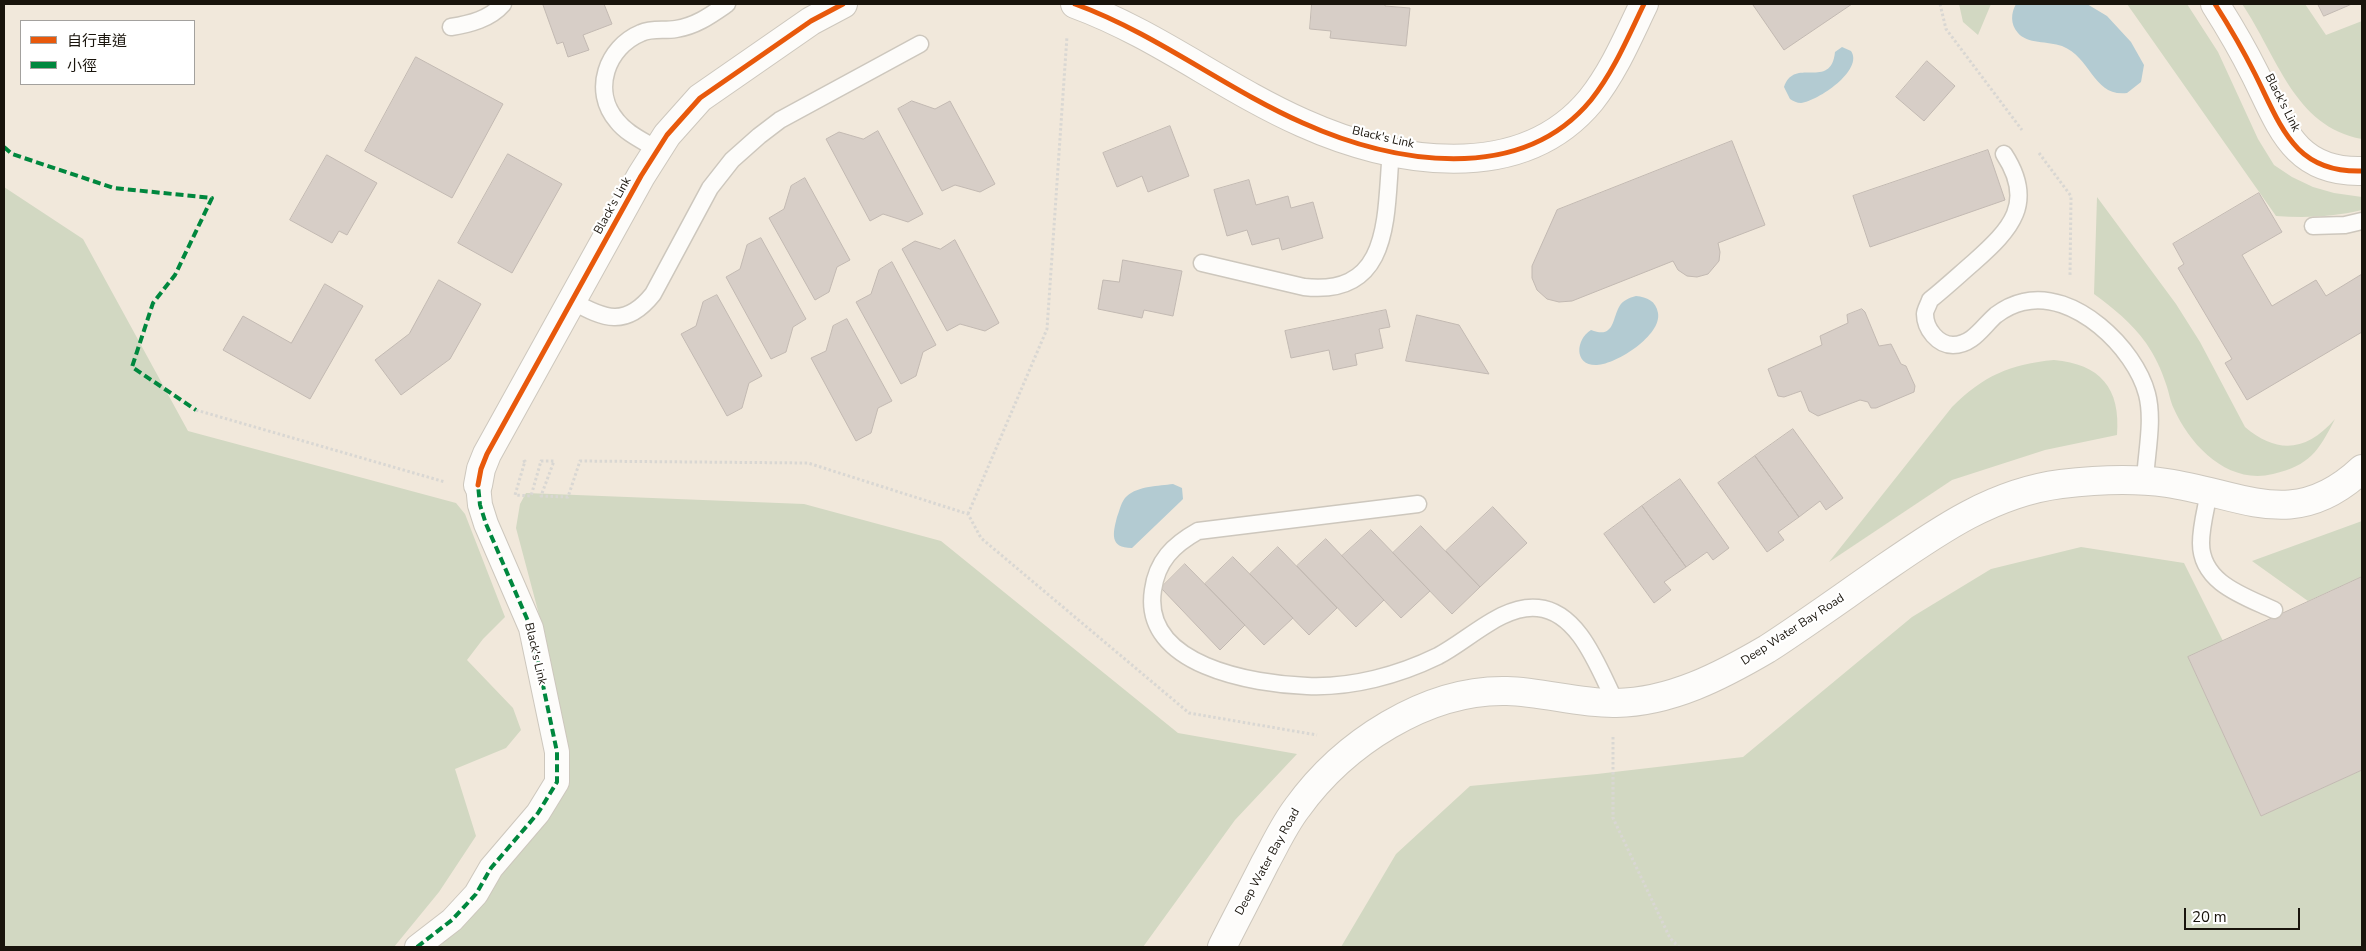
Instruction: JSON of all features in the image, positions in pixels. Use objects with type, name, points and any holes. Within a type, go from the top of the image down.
[{"type":"street","name":"Black's Link","points":[[417,947],[452,920],[476,894],[491,868],[538,813],[557,782],[557,752],[531,628],[486,524],[480,505],[478,485],[481,469],[487,454],[658,150],[672,129],[700,98],[810,21],[843,4]]},
{"type":"street","name":"Black's Link","points":[[1075,4],[1104,14],[1138,31],[1302,123],[1345,140],[1391,152],[1451,160],[1475,159],[1523,148],[1545,137],[1569,121],[1590,101],[1607,78],[1644,4]]},
{"type":"street","name":"Black's Link","points":[[2215,4],[2251,66],[2284,132],[2294,146],[2306,157],[2324,167],[2344,172],[2362,171]]},
{"type":"street","name":"Deep Water Bay Road","points":[[1222,947],[1282,831],[1296,809],[1330,771],[1373,736],[1396,721],[1446,700],[1483,692],[1530,692],[1616,703],[1664,696],[1708,680],[1738,666],[1797,629],[1952,524],[2001,498],[2032,489],[2061,484],[2102,481],[2145,481],[2166,483],[2252,503],[2274,505],[2315,500],[2340,488],[2362,469]]},
{"type":"lane","points":[[451,27],[470,24],[487,17],[503,4]]},
{"type":"lane","points":[[658,150],[629,132],[617,122],[608,109],[604,93],[604,77],[609,62],[618,48],[630,38],[644,31],[686,27],[700,22],[727,4]]},
{"type":"lane","points":[[572,302],[599,316],[611,318],[634,312],[645,304],[653,294],[710,188],[732,160],[780,120],[920,44]]},
{"type":"lane","points":[[1202,263],[1312,288],[1338,286],[1353,280],[1368,268],[1378,253],[1383,236],[1391,152]]},
{"type":"lane","points":[[2004,154],[2013,167],[2017,181],[2016,210],[2009,227],[1997,241],[1930,300],[1925,314],[1928,329],[1939,340],[1953,345],[1967,341],[1979,334],[1996,315],[2010,307],[2032,301],[2054,302],[2084,314],[2099,325],[2123,351],[2142,380],[2147,394],[2149,417],[2145,481]]},
{"type":"lane","points":[[2313,226],[2345,225],[2362,221]]},
{"type":"lane","points":[[2209,492],[2201,542],[2205,563],[2211,574],[2230,589],[2274,610]]},
{"type":"lane","points":[[1418,504],[1198,530],[1180,541],[1165,556],[1155,575],[1152,596],[1155,618],[1164,637],[1193,660],[1231,674],[1269,683],[1309,686],[1342,684],[1375,679],[1408,669],[1438,655],[1507,613],[1523,608],[1539,608],[1554,611],[1567,619],[1577,630],[1616,703]]},
{"type":"path","points":[[968,514],[1047,329],[1067,33]]},
{"type":"path","points":[[196,410],[446,482],[478,485],[525,461],[515,495],[530,496],[541,461],[554,461],[541,496],[568,497],[580,462],[808,463],[968,514],[981,538],[1189,713],[1323,736]]},
{"type":"path","points":[[1613,731],[1613,818],[1670,938],[1680,947]]},
{"type":"green space","points":[[1959,4],[1991,4],[1978,35],[1963,22]]},
{"type":"green space","points":[[2127,4],[2187,4],[2218,52],[2258,139],[2274,165],[2292,177],[2313,187],[2334,193],[2362,197],[2362,210],[2319,216],[2276,216]]},
{"type":"green space","points":[[2242,4],[2305,4],[2326,35],[2362,21],[2362,139],[2339,132],[2319,120],[2303,104],[2277,66]]},
{"type":"green space","points":[[4,187],[83,239],[188,431],[456,503],[465,514],[505,617],[483,639],[467,660],[513,708],[521,730],[506,748],[455,769],[476,836],[439,892],[394,947],[4,947]]},
{"type":"green space","points":[[2097,197],[2176,304],[2200,342],[2245,427],[2269,442],[2292,446],[2314,438],[2335,419],[2312,456],[2296,466],[2273,474],[2257,476],[2241,474],[2213,460],[2190,437],[2171,403],[2160,368],[2146,343],[2128,322],[2094,294]]},
{"type":"green space","points":[[2054,360],[2070,362],[2084,367],[2104,381],[2111,392],[2115,404],[2117,435],[2045,450],[1952,480],[1829,562],[1952,407],[1963,396],[1998,373],[2011,368]]},
{"type":"green space","points":[[526,493],[804,504],[941,541],[1178,733],[1297,754],[1235,820],[1143,947],[423,947],[542,820],[568,785],[567,747],[541,622],[516,528],[520,504]]},
{"type":"green space","points":[[2362,521],[2362,577],[2308,601],[2252,561]]},
{"type":"green space","points":[[2081,547],[2184,563],[2223,641],[2188,657],[2261,816],[2362,770],[2362,947],[1341,947],[1396,854],[1470,786],[1743,757],[1912,617],[1991,569]]},
{"type":"water","points":[[2016,4],[2087,4],[2107,16],[2131,42],[2144,65],[2141,82],[2127,93],[2116,93],[2099,83],[2080,59],[2062,46],[2032,41],[2022,37],[2015,30],[2013,22],[2012,15]]},
{"type":"water","points":[[1842,47],[1851,51],[1853,59],[1851,67],[1837,83],[1828,91],[1809,101],[1800,103],[1790,99],[1784,87],[1789,78],[1796,74],[1827,70],[1832,63],[1835,52]]},
{"type":"water","points":[[1636,296],[1644,297],[1653,303],[1658,313],[1657,322],[1646,339],[1616,360],[1597,365],[1584,361],[1579,352],[1582,340],[1586,334],[1591,330],[1604,332],[1608,330],[1621,305],[1626,300]]},
{"type":"water","points":[[1173,484],[1182,488],[1183,499],[1132,548],[1119,545],[1114,538],[1114,534],[1125,498],[1143,488]]},
{"type":"building","points":[[604,4],[612,24],[583,35],[589,50],[568,57],[563,42],[557,44],[543,5]]},
{"type":"building","points":[[1312,4],[1385,4],[1385,6],[1410,8],[1406,46],[1330,38],[1331,31],[1310,29]]},
{"type":"building","points":[[1852,4],[1784,50],[1753,5]]},
{"type":"building","points":[[2318,4],[2352,4],[2324,16]]},
{"type":"building","points":[[416,57],[503,104],[452,198],[365,151]]},
{"type":"building","points":[[1927,61],[1955,86],[1924,121],[1896,97]]},
{"type":"building","points":[[912,101],[935,109],[950,101],[995,184],[980,192],[955,185],[942,191],[898,109]]},
{"type":"building","points":[[1170,126],[1189,176],[1148,192],[1142,176],[1117,187],[1103,153]]},
{"type":"building","points":[[878,131],[923,214],[908,222],[883,214],[870,221],[826,139],[839,132],[863,139]]},
{"type":"building","points":[[1732,141],[1765,225],[1718,243],[1719,261],[1708,274],[1697,277],[1687,276],[1678,270],[1673,261],[1572,301],[1559,302],[1547,299],[1537,290],[1532,278],[1532,266],[1557,210]]},
{"type":"building","points":[[1988,150],[2005,200],[1870,247],[1853,196]]},
{"type":"building","points":[[508,154],[562,184],[512,273],[458,243]]},
{"type":"building","points":[[327,155],[377,183],[347,235],[339,231],[332,243],[290,220]]},
{"type":"building","points":[[805,178],[850,260],[837,267],[829,292],[815,300],[769,218],[784,209],[791,186]]},
{"type":"building","points":[[1249,180],[1256,205],[1288,196],[1291,208],[1313,202],[1323,238],[1282,250],[1279,238],[1252,245],[1247,230],[1227,236],[1214,190]]},
{"type":"building","points":[[2259,193],[2282,232],[2242,255],[2272,306],[2316,280],[2326,296],[2362,274],[2362,332],[2247,400],[2225,363],[2232,359],[2178,268],[2184,264],[2173,244]]},
{"type":"building","points":[[761,238],[806,319],[793,327],[786,352],[771,359],[726,277],[740,269],[747,245]]},
{"type":"building","points":[[955,240],[999,323],[985,331],[960,324],[947,331],[902,249],[915,241],[940,249]]},
{"type":"building","points":[[1123,260],[1182,271],[1173,316],[1144,310],[1142,318],[1098,309],[1103,280],[1119,282]]},
{"type":"building","points":[[892,262],[936,345],[923,352],[916,376],[901,384],[856,302],[871,294],[879,270]]},
{"type":"building","points":[[439,280],[481,304],[450,359],[401,395],[375,360],[409,334]]},
{"type":"building","points":[[325,284],[363,306],[310,399],[223,350],[243,316],[291,343]]},
{"type":"building","points":[[717,295],[762,376],[749,383],[742,408],[727,416],[681,334],[696,326],[703,302]]},
{"type":"building","points":[[1862,309],[1879,346],[1891,344],[1901,364],[1906,366],[1915,386],[1914,392],[1876,408],[1871,408],[1868,402],[1860,400],[1818,416],[1809,411],[1801,391],[1784,397],[1778,396],[1768,369],[1822,345],[1820,336],[1848,323],[1847,315]]},
{"type":"building","points":[[1386,310],[1390,327],[1379,329],[1383,348],[1355,354],[1357,365],[1333,370],[1329,350],[1291,358],[1285,331]]},
{"type":"building","points":[[1417,315],[1459,325],[1489,374],[1406,361]]},
{"type":"building","points":[[847,319],[892,401],[878,408],[871,433],[856,441],[811,358],[826,351],[833,326]]},
{"type":"building","points":[[1793,429],[1843,498],[1826,510],[1820,501],[1799,517],[1755,456]]},
{"type":"building","points":[[1755,456],[1799,517],[1778,532],[1784,540],[1767,552],[1718,483]]},
{"type":"building","points":[[1680,479],[1729,548],[1713,560],[1707,552],[1686,567],[1642,506]]},
{"type":"building","points":[[1642,506],[1686,567],[1664,582],[1671,590],[1654,603],[1604,534]]},
{"type":"building","points":[[1493,507],[1527,543],[1480,587],[1446,551]]},
{"type":"building","points":[[1421,526],[1480,587],[1452,614],[1393,553]]},
{"type":"building","points":[[1371,530],[1430,591],[1401,618],[1342,556]]},
{"type":"building","points":[[1326,539],[1384,600],[1356,627],[1297,566]]},
{"type":"building","points":[[1278,547],[1337,608],[1309,635],[1250,574]]},
{"type":"building","points":[[1233,557],[1293,618],[1264,645],[1205,584]]},
{"type":"building","points":[[1185,564],[1245,625],[1220,650],[1161,588]]},
{"type":"building","points":[[2362,577],[2362,770],[2261,816],[2188,657]]},
{"type":"marked path","points":[[4,147],[12,154],[114,188],[212,198],[175,275],[153,303],[132,367],[196,410]]},
{"type":"marked path","points":[[417,947],[452,920],[476,894],[491,868],[538,813],[557,782],[557,752],[531,628],[486,524],[480,505],[478,485]]},
{"type":"cycle path","points":[[478,485],[481,469],[487,454],[641,176],[667,135],[700,98],[811,21],[843,4]]},
{"type":"cycle path","points":[[1075,4],[1134,30],[1246,94],[1303,123],[1338,137],[1376,148],[1415,156],[1454,159],[1492,156],[1529,146],[1562,127],[1591,100],[1599,89],[1620,54],[1644,4]]},
{"type":"cycle path","points":[[2215,4],[2246,56],[2282,128],[2293,143],[2305,155],[2320,164],[2339,170],[2362,171]]}]
